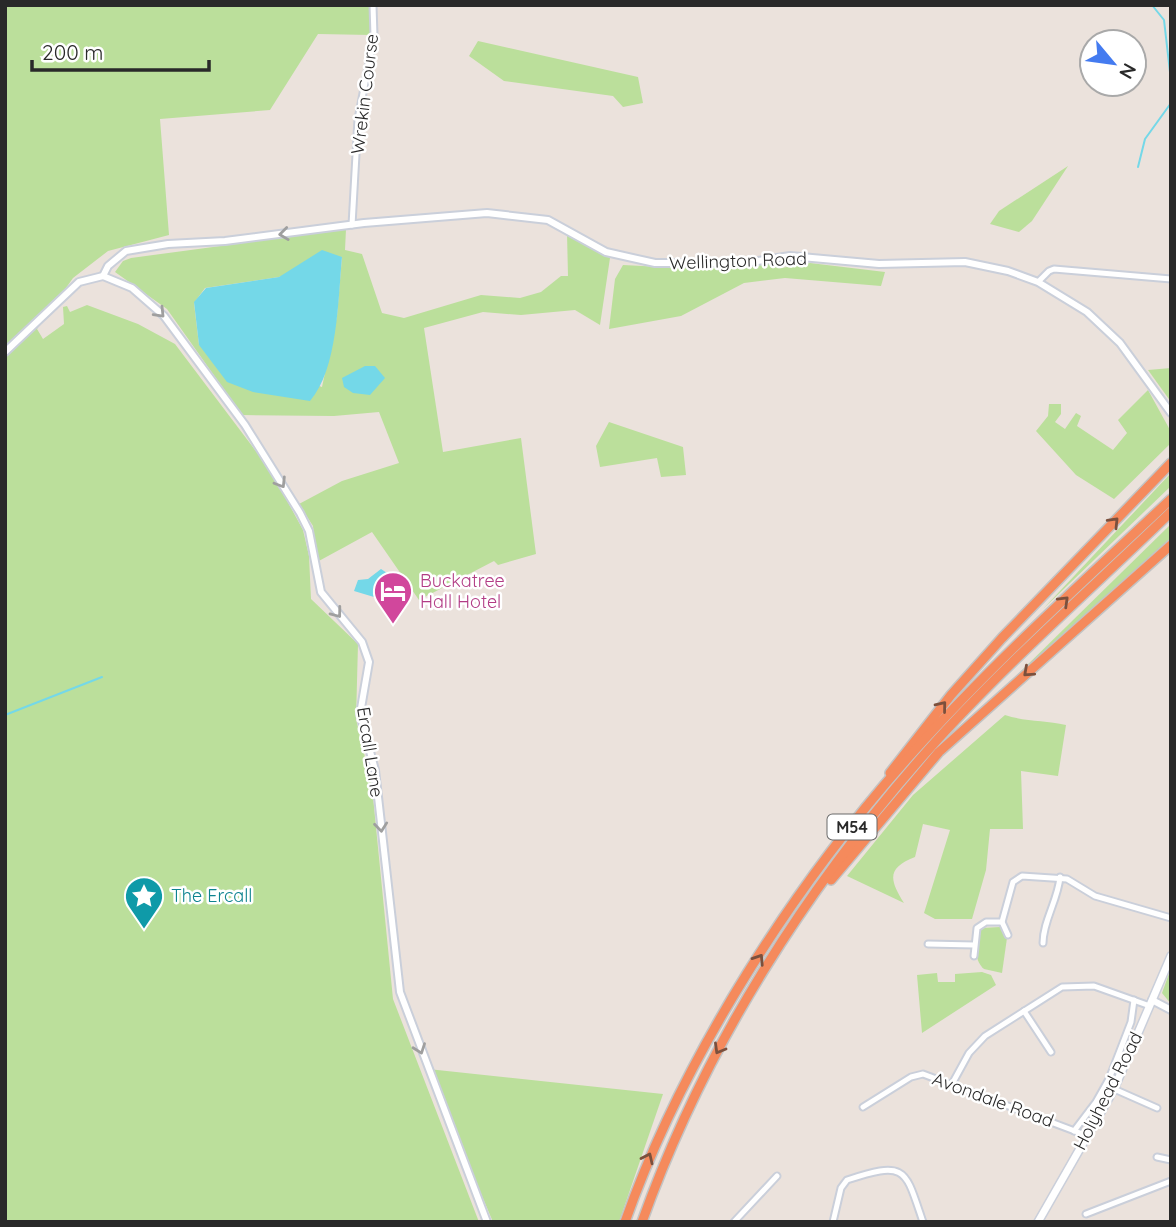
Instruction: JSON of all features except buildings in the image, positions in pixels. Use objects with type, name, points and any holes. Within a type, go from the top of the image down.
[{"type":"highway","name":"M54","points":[[873,801],[899,759],[951,695],[1171,463]]},
{"type":"highway","name":"M54","points":[[625,1222],[645,1164],[693,1066],[800,897],[873,801],[932,732],[1171,499]]},
{"type":"highway","name":"M54","points":[[642,1222],[660,1172],[706,1071],[796,921],[852,842],[930,748],[1171,512]]},
{"type":"highway","name":"M54","points":[[796,921],[939,752],[1171,545]]},
{"type":"main road","name":"Holyhead Road","points":[[1038,1222],[1114,1088],[1171,956]]},
{"type":"street","name":"Wrekin Course","points":[[352,225],[358,119],[374,36],[373,5]]},
{"type":"street","name":"Wellington Road","points":[[5,352],[66,290],[89,277],[103,276],[108,266],[126,251],[168,244],[225,241],[467,213],[512,214],[548,220],[606,252],[655,264],[744,263],[790,256],[879,264],[965,262],[1008,271],[1038,282],[1087,312],[1120,344],[1171,413]]},
{"type":"street","points":[[1038,282],[1054,269],[1171,279]]},
{"type":"street","name":"Ercall Lane","points":[[103,276],[132,288],[164,316],[245,425],[309,531],[321,592],[362,642],[369,662],[360,714],[374,770],[400,992],[487,1222]]},
{"type":"street","points":[[1008,935],[1002,922],[1016,879],[1030,875],[1060,877],[1106,900],[1136,905],[1171,918]]},
{"type":"street","points":[[1043,943],[1043,934],[1058,896],[1060,877]]},
{"type":"street","points":[[974,956],[979,925],[1002,922]]},
{"type":"street","points":[[1035,934],[1043,934]]},
{"type":"street","points":[[928,944],[974,945]]},
{"type":"street","points":[[934,954],[936,946]]},
{"type":"street","points":[[952,1084],[974,1046],[1053,992],[1072,985],[1106,989],[1171,1010]]},
{"type":"street","name":"Holyhead Road","points":[[1074,1130],[1096,1102],[1109,1079],[1131,1022],[1134,1000]]},
{"type":"street","points":[[1024,1011],[1050,1050],[1040,1053]]},
{"type":"street","name":"Avondale Road","points":[[863,1107],[911,1077],[923,1074],[1088,1136]]},
{"type":"street","points":[[1114,1088],[1157,1108]]},
{"type":"street","points":[[1157,1157],[1171,1160]]},
{"type":"street","points":[[833,1222],[841,1188],[847,1180],[898,1170],[908,1178],[923,1222]]},
{"type":"street","points":[[734,1222],[778,1176]]},
{"type":"street","points":[[1086,1214],[1171,1181]]},
{"type":"green space","points":[[5,5],[371,5],[371,35],[318,34],[270,110],[160,119],[169,235],[108,251],[73,278],[37,329],[43,339],[64,324],[63,307],[67,306],[70,312],[87,305],[138,324],[175,344],[271,471],[303,530],[309,556],[311,599],[358,644],[356,719],[372,787],[393,999],[479,1222],[5,1222]]},
{"type":"green space","points":[[478,41],[638,77],[643,103],[623,107],[613,96],[504,81],[469,56]]},
{"type":"green space","points":[[1068,166],[1032,221],[1019,232],[990,224],[999,211]]},
{"type":"green space","points":[[346,229],[345,250],[362,254],[382,313],[404,318],[481,295],[520,298],[541,292],[561,276],[568,276],[567,233],[610,258],[600,325],[575,310],[521,315],[483,312],[424,328],[443,452],[521,438],[536,554],[498,565],[494,561],[419,600],[372,532],[317,562],[313,526],[299,504],[342,481],[399,463],[379,412],[334,416],[242,415],[167,309],[115,272],[123,261]],"holes":[[[342,257],[337,316],[322,387],[199,345],[194,303],[205,288],[279,277]]]},
{"type":"green space","points":[[779,263],[781,268],[810,263],[885,272],[881,286],[785,278],[744,283],[681,316],[609,329],[615,279],[623,265],[701,269]]},
{"type":"green space","points":[[1171,368],[1171,402],[1148,370]]},
{"type":"green space","points":[[1148,390],[1170,430],[1171,443],[1114,499],[1076,475],[1036,431],[1048,416],[1049,404],[1061,404],[1061,414],[1055,422],[1065,429],[1076,413],[1081,416],[1077,426],[1113,450],[1127,433],[1118,420]]},
{"type":"green space","points":[[609,422],[683,447],[686,475],[661,477],[657,458],[600,467],[596,446]]},
{"type":"green space","points":[[1171,473],[1171,486],[1043,609]]},
{"type":"green space","points":[[1171,524],[1171,539],[1017,675]]},
{"type":"green space","points":[[1005,715],[1066,725],[1058,776],[1021,771],[1023,829],[990,829],[986,870],[972,919],[935,919],[924,913],[950,830],[923,824],[915,857],[899,865],[893,875],[895,887],[904,903],[847,876],[913,795]]},
{"type":"green space","points":[[1000,927],[1007,938],[1002,973],[984,969],[978,960],[976,949],[982,928]]},
{"type":"green space","points":[[1171,968],[1171,1004],[1162,993]]},
{"type":"green space","points":[[982,972],[991,975],[996,985],[922,1033],[917,975],[937,973],[938,982],[955,982],[955,974]]},
{"type":"green space","points":[[428,1069],[663,1094],[619,1222],[493,1222]]},
{"type":"water","points":[[322,250],[342,257],[331,352],[326,371],[310,401],[253,392],[227,382],[199,345],[194,302],[206,288],[279,277]]},
{"type":"water","points":[[365,366],[375,366],[385,378],[370,395],[353,393],[344,387],[342,378]]},
{"type":"water","points":[[381,569],[387,573],[384,592],[374,597],[354,591],[358,580],[368,579]]},
{"type":"waterway","points":[[1152,5],[1164,20],[1171,81]]},
{"type":"waterway","points":[[1138,167],[1145,139],[1171,103]]},
{"type":"waterway","points":[[5,715],[102,677]]},
{"type":"place","name":"Buckatree Hall Hotel","points":[[393,625]]},
{"type":"place","name":"The Ercall","points":[[144,930]]}]
